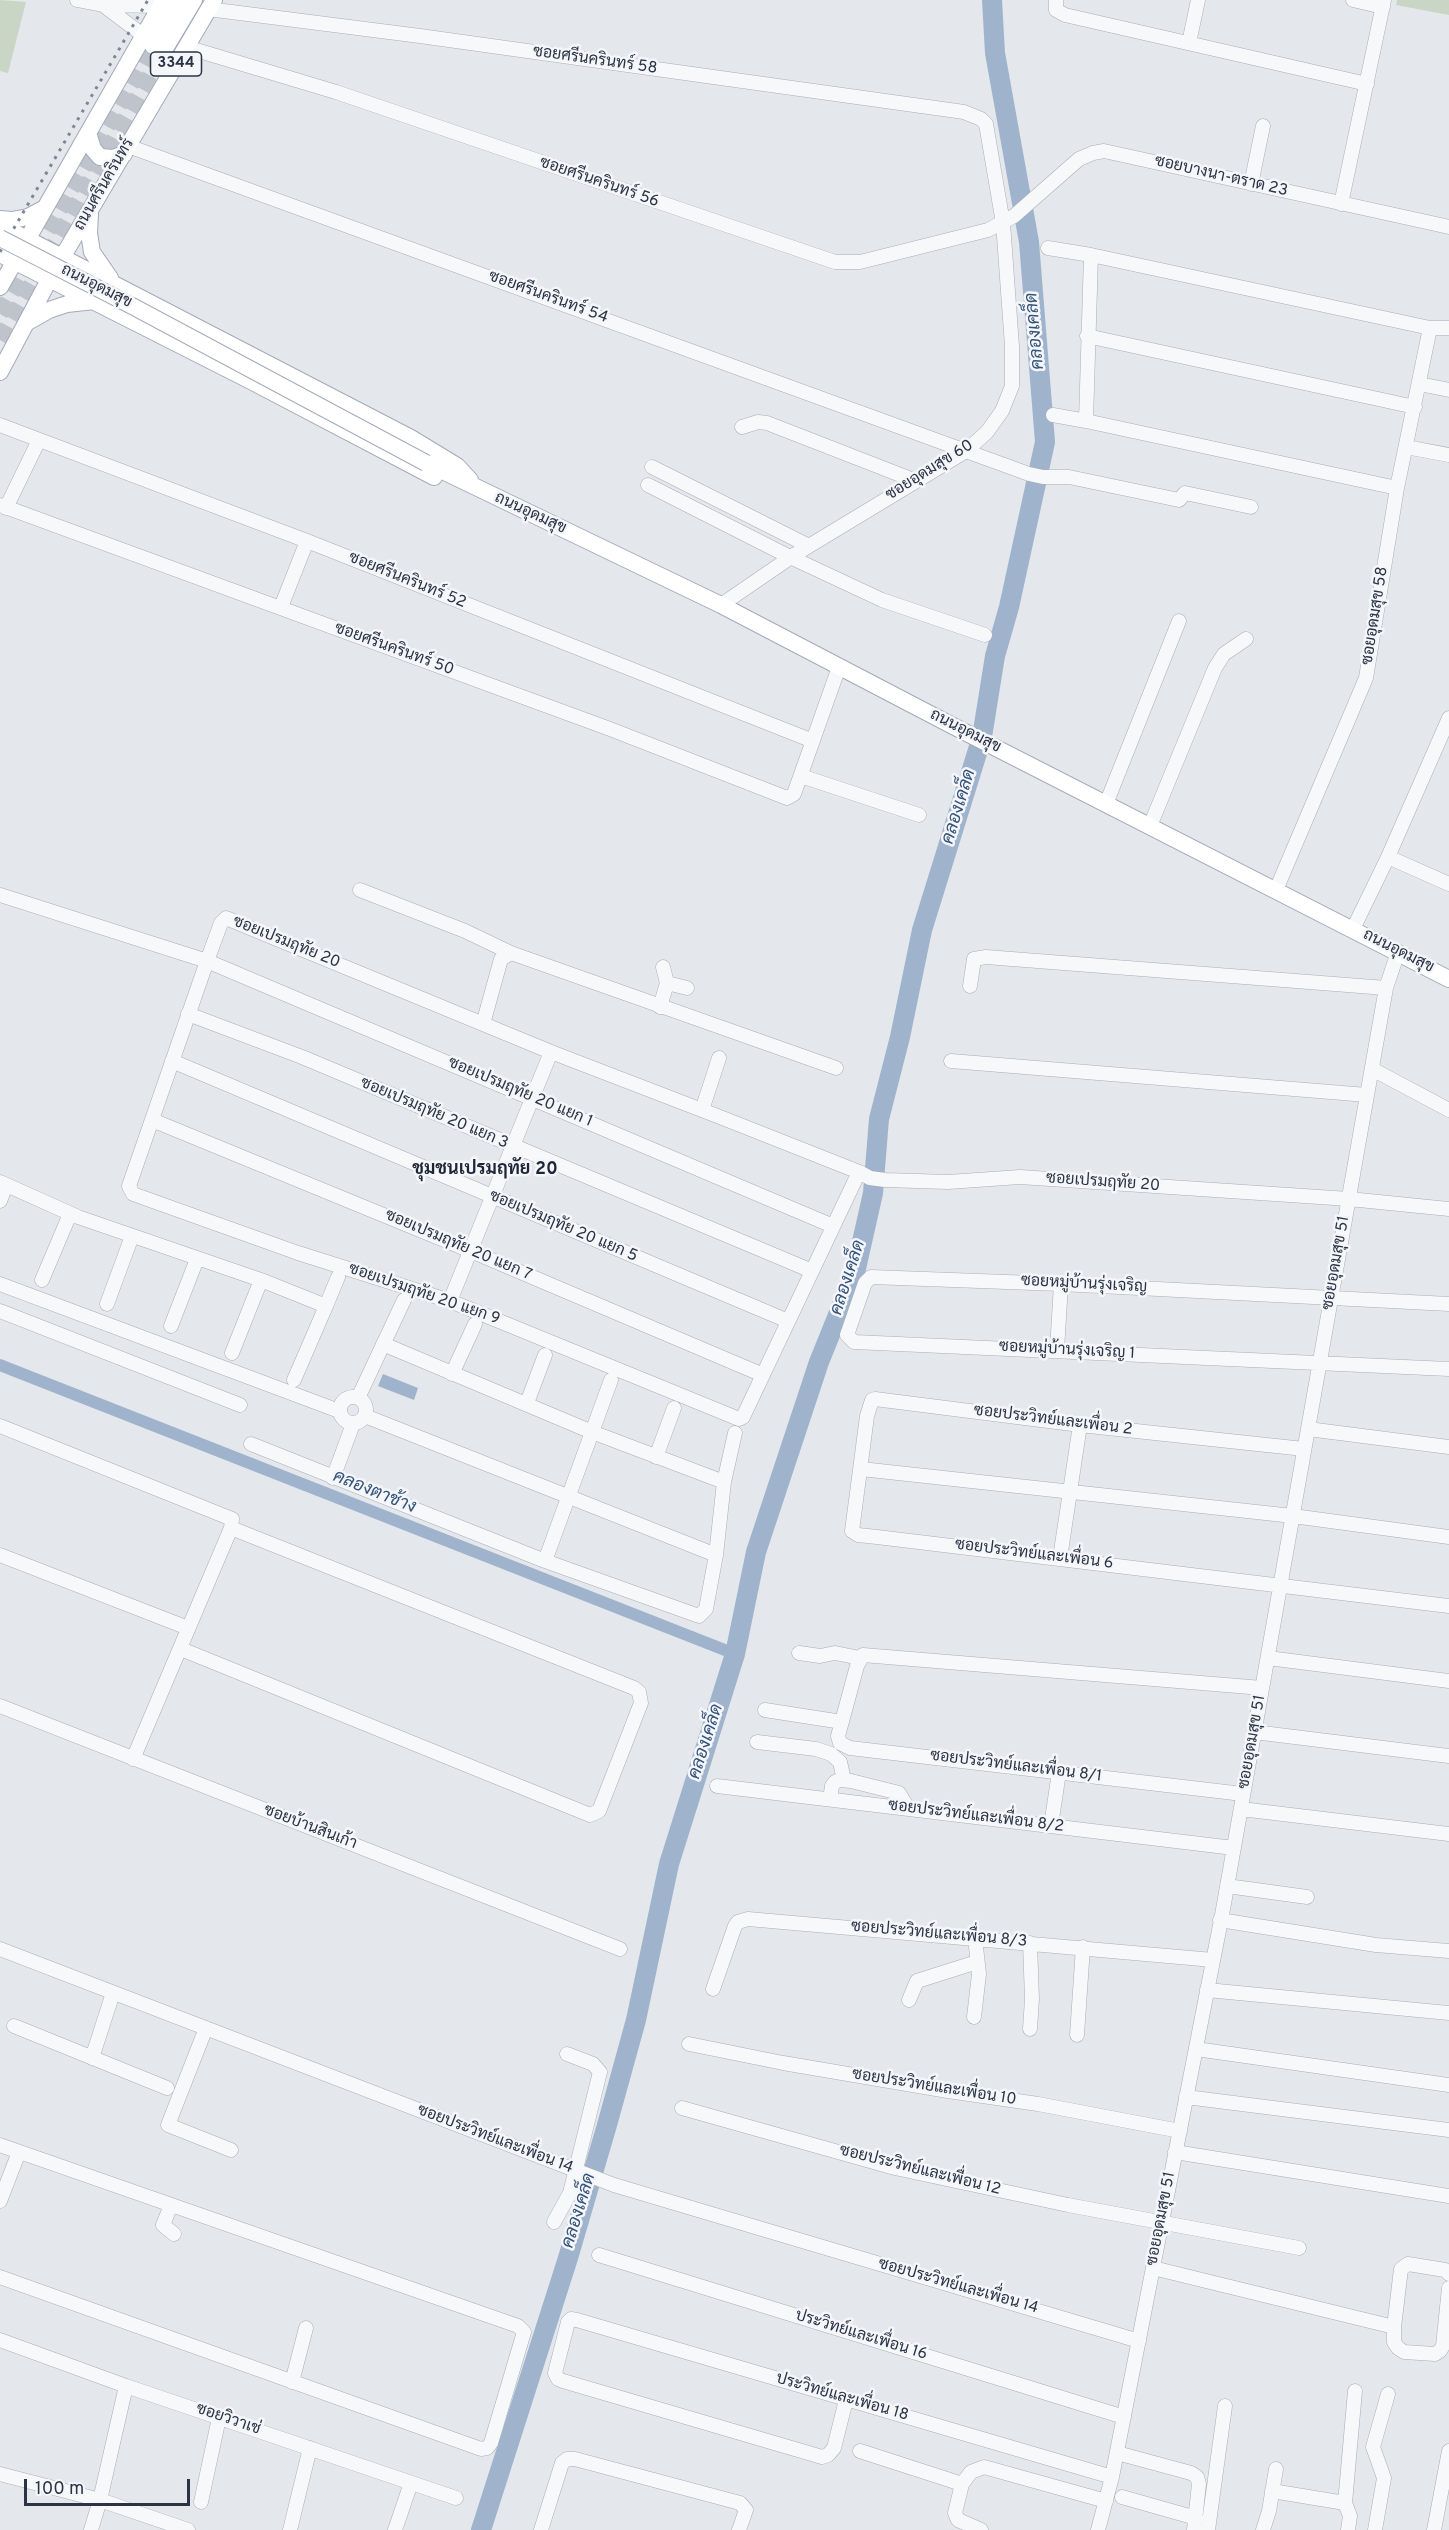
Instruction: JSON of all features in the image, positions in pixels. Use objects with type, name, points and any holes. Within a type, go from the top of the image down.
[{"type":"main road","name":"3344","points":[[88,133],[101,109],[153,45],[180,0]]},
{"type":"main road","name":"3344","points":[[153,45],[163,3]]},
{"type":"main road","name":"3344","points":[[153,45],[205,3]]},
{"type":"main road","name":"ถนนศรีนครินทร์","points":[[0,372],[50,278],[186,47],[205,3]]},
{"type":"main road","points":[[88,133],[93,149],[100,157],[113,158],[126,150]]},
{"type":"main road","points":[[0,287],[8,257],[28,239],[88,133]]},
{"type":"main road","points":[[0,219],[12,220],[27,217],[45,208]]},
{"type":"main road","points":[[90,212],[89,233],[92,252],[107,275],[120,286]]},
{"type":"main road","name":"ถนนอุดมสุข","points":[[0,225],[420,443],[457,466],[478,489]]},
{"type":"main road","name":"ถนนอุดมสุข","points":[[0,238],[426,463],[721,604],[1013,757],[1449,979]]},
{"type":"main road","name":"ถนนอุดมสุข","points":[[8,257],[432,476],[478,489]]},
{"type":"main road","points":[[26,323],[49,310],[67,304],[94,301]]},
{"type":"main road","points":[[194,352],[188,340],[190,335],[195,331],[206,331]]},
{"type":"street","points":[[77,0],[103,5],[163,3]]},
{"type":"street","points":[[1056,0],[1056,10],[1065,15],[1367,84]]},
{"type":"street","points":[[1189,44],[1198,0]]},
{"type":"street","points":[[1341,204],[1384,3],[1353,0]]},
{"type":"street","name":"ซอยศรีนครินทร์ 58","points":[[205,3],[420,36],[964,112],[981,118]]},
{"type":"street","points":[[103,5],[153,45]]},
{"type":"street","name":"ซอยศรีนครินทร์ 56","points":[[186,47],[336,92],[835,262],[860,262],[988,230],[1008,220]]},
{"type":"street","name":"ซอยอุดมสุข 60","points":[[721,604],[790,557],[966,452],[987,432],[1002,411],[1012,386],[1008,220],[989,133],[981,118]]},
{"type":"street","points":[[1251,183],[1263,126]]},
{"type":"street","name":"ซอยศรีนครินทร์ 54","points":[[126,150],[1029,474],[1043,477],[1069,477],[1179,500],[1185,493],[1251,507]]},
{"type":"street","name":"ซอยบางนา-ตราด 23","points":[[1008,220],[1079,159],[1104,151],[1449,227]]},
{"type":"street","points":[[1048,248],[1091,255],[1430,328],[1449,328]]},
{"type":"street","points":[[1086,421],[1091,255]]},
{"type":"street","name":"ซอยอุดมสุข 58","points":[[1276,890],[1366,678],[1397,488],[1430,328]]},
{"type":"street","points":[[1087,336],[1415,407]]},
{"type":"street","points":[[1419,384],[1449,390]]},
{"type":"street","points":[[1053,415],[1397,488]]},
{"type":"street","points":[[742,427],[758,422],[767,423],[916,481]]},
{"type":"street","name":"ซอยศรีนครินทร์ 52","points":[[0,425],[307,541],[813,741]]},
{"type":"street","points":[[3,507],[39,440]]},
{"type":"street","points":[[1406,447],[1449,455]]},
{"type":"street","points":[[652,467],[808,546]]},
{"type":"street","points":[[648,485],[790,557],[882,600],[986,635]]},
{"type":"street","name":"ซอยศรีนครินทร์ 50","points":[[3,507],[610,729],[787,798],[794,794],[801,776]]},
{"type":"street","points":[[281,607],[307,541]]},
{"type":"street","points":[[1106,804],[1179,621]]},
{"type":"street","points":[[1150,826],[1215,668],[1224,654],[1246,639]]},
{"type":"street","points":[[839,667],[801,776],[919,815]]},
{"type":"street","points":[[1353,929],[1388,857],[1449,718]]},
{"type":"street","points":[[1388,857],[1449,884]]},
{"type":"street","points":[[360,890],[465,931],[511,953],[836,1068]]},
{"type":"street","name":"ซอยเปรมฤทัย 20 แยก 1","points":[[0,895],[207,961],[834,1226]]},
{"type":"street","name":"ซอยเปรมฤทัย 20","points":[[133,1194],[129,1186],[188,1014],[221,923],[229,918],[551,1052],[870,1176],[948,1182],[1020,1177],[1349,1199],[1449,1209]]},
{"type":"street","name":"ซอยอุดมสุข 51","points":[[1099,2530],[1117,2453],[1221,1920],[1371,1069],[1386,987],[1398,952]]},
{"type":"street","points":[[483,1024],[501,959],[511,953]]},
{"type":"street","points":[[970,986],[974,959],[986,957],[1386,987]]},
{"type":"street","points":[[660,1007],[667,983],[663,967]]},
{"type":"street","points":[[667,983],[687,988]]},
{"type":"street","name":"ซอยเปรมฤทัย 20 แยก 3","points":[[188,1014],[302,1058],[812,1271]]},
{"type":"street","points":[[450,1301],[551,1052]]},
{"type":"street","points":[[702,1110],[719,1058]]},
{"type":"street","points":[[951,1060],[1367,1095]]},
{"type":"street","name":"ซอยเปรมฤทัย 20 แยก 5","points":[[172,1061],[788,1321]]},
{"type":"street","points":[[1371,1069],[1449,1110]]},
{"type":"street","name":"ซอยเปรมฤทัย 20 แยก 7","points":[[152,1120],[471,1251],[763,1375]]},
{"type":"street","points":[[763,1375],[834,1226],[870,1176]]},
{"type":"street","points":[[0,1201],[3,1184],[70,1214],[261,1280],[326,1306]]},
{"type":"street","name":"ซอยเปรมฤทัย 20 แยก 9","points":[[133,1194],[297,1253],[450,1301],[736,1419],[743,1417],[763,1375]]},
{"type":"street","points":[[42,1280],[70,1214]]},
{"type":"street","points":[[107,1304],[132,1236]]},
{"type":"street","points":[[171,1326],[197,1259]]},
{"type":"street","points":[[294,1380],[338,1277]]},
{"type":"street","name":"ซอยหมู่บ้านรุ่งเจริญ","points":[[856,1307],[865,1283],[870,1277],[1061,1284],[1449,1304]]},
{"type":"street","points":[[232,1353],[261,1280]]},
{"type":"street","points":[[0,1284],[339,1411],[344,1420],[359,1420],[568,1497],[716,1555]]},
{"type":"street","points":[[1057,1350],[1061,1284]]},
{"type":"street","points":[[358,1398],[404,1300]]},
{"type":"street","name":"ซอยหมู่บ้านรุ่งเจริญ 1","points":[[856,1307],[847,1335],[854,1342],[1057,1350],[1319,1365],[1449,1369]]},
{"type":"street","points":[[0,1311],[240,1405]]},
{"type":"street","points":[[452,1374],[475,1324]]},
{"type":"street","points":[[383,1344],[592,1432],[724,1482]]},
{"type":"street","points":[[527,1403],[545,1355]]},
{"type":"street","points":[[545,1561],[611,1380]]},
{"type":"street","points":[[333,1478],[366,1409],[358,1398],[351,1396],[345,1399],[339,1411]]},
{"type":"street","name":"ซอยประวิทย์และเพื่อน 2","points":[[861,1469],[867,1416],[872,1400],[875,1399],[1080,1425],[1304,1449]]},
{"type":"street","points":[[656,1457],[674,1408]]},
{"type":"street","points":[[1060,1558],[1080,1425]]},
{"type":"street","points":[[0,1426],[232,1519],[231,1528],[133,1759]]},
{"type":"street","points":[[1308,1429],[1449,1447]]},
{"type":"street","points":[[251,1444],[545,1561],[699,1616],[706,1609],[716,1555],[724,1482],[735,1432]]},
{"type":"street","points":[[861,1469],[1293,1516],[1449,1538]]},
{"type":"street","name":"ซอยประวิทย์และเพื่อน 6","points":[[861,1469],[852,1522],[854,1534],[1449,1606]]},
{"type":"street","points":[[181,1649],[590,1815],[598,1811],[641,1703],[639,1692],[634,1688],[231,1528]]},
{"type":"street","points":[[0,1555],[188,1628]]},
{"type":"street","points":[[799,1653],[820,1656],[835,1653],[860,1658],[863,1655],[874,1655],[1262,1688]]},
{"type":"street","name":"ซอยประวิทย์และเพื่อน 8/1","points":[[860,1658],[838,1736],[840,1743],[850,1748],[1244,1794]]},
{"type":"street","points":[[1268,1658],[1449,1681]]},
{"type":"street","name":"ซอยบ้านสินเก้า","points":[[0,1706],[620,1949]]},
{"type":"street","points":[[765,1710],[842,1722]]},
{"type":"street","points":[[1254,1732],[1449,1756]]},
{"type":"street","points":[[757,1742],[816,1749],[831,1755],[840,1762],[844,1780]]},
{"type":"street","points":[[1051,1826],[1059,1772]]},
{"type":"street","points":[[830,1799],[832,1786],[835,1782],[844,1780],[899,1793],[908,1808]]},
{"type":"street","name":"ซอยประวิทย์และเพื่อน 8/2","points":[[717,1786],[1234,1848]]},
{"type":"street","points":[[1241,1809],[1449,1834]]},
{"type":"street","points":[[1227,1886],[1307,1897]]},
{"type":"street","name":"ซอยประวิทย์และเพื่อน 8/3","points":[[713,1989],[732,1931],[742,1920],[1083,1947],[1213,1960]]},
{"type":"street","points":[[1221,1920],[1376,1945],[1449,1951]]},
{"type":"street","points":[[974,2017],[979,1974],[975,1938]]},
{"type":"street","points":[[1029,2029],[1032,1999],[1030,1943]]},
{"type":"street","points":[[1077,2035],[1083,1947]]},
{"type":"street","name":"ซอยประวิทย์และเพื่อน 14","points":[[0,1949],[614,2185],[1139,2340]]},
{"type":"street","points":[[909,2000],[917,1981],[977,1962]]},
{"type":"street","points":[[1207,1990],[1449,2013]]},
{"type":"street","points":[[92,2058],[113,1993]]},
{"type":"street","points":[[14,2026],[167,2088]]},
{"type":"street","points":[[206,2028],[168,2125],[231,2150]]},
{"type":"street","name":"ซอยประวิทย์และเพื่อน 10","points":[[689,2044],[846,2074],[1038,2104],[1180,2132]]},
{"type":"street","points":[[1196,2049],[1449,2085]]},
{"type":"street","points":[[554,2222],[566,2204],[600,2073],[593,2064],[567,2054]]},
{"type":"street","points":[[1186,2097],[1449,2130]]},
{"type":"street","name":"ซอยประวิทย์และเพื่อน 12","points":[[682,2108],[895,2168],[1068,2205],[1299,2248]]},
{"type":"street","points":[[0,2145],[508,2323],[521,2328],[524,2332],[491,2443],[487,2448],[481,2449],[0,2277]]},
{"type":"street","points":[[0,2200],[19,2152]]},
{"type":"street","points":[[1175,2152],[1449,2196]]},
{"type":"street","points":[[171,2205],[162,2225],[174,2234]]},
{"type":"street","name":"ประวิทย์และเพื่อน 16","points":[[599,2255],[1124,2417]]},
{"type":"street","points":[[1449,2274],[1445,2270],[1408,2264],[1402,2266],[1399,2272],[1394,2327],[1394,2342],[1401,2350],[1438,2353],[1443,2346],[1449,2288]]},
{"type":"street","points":[[1153,2268],[1394,2327]]},
{"type":"street","name":"ประวิทย์และเพื่อน 18","points":[[846,2400],[834,2448],[828,2455],[822,2457],[558,2379],[555,2373],[568,2322],[571,2319],[1112,2477]]},
{"type":"street","points":[[292,2382],[306,2328]]},
{"type":"street","name":"ซอยวิวาเช่","points":[[0,2340],[126,2386],[456,2498]]},
{"type":"street","points":[[91,2530],[126,2386]]},
{"type":"street","points":[[1348,2530],[1350,2516],[1345,2503],[1355,2391]]},
{"type":"street","points":[[1375,2530],[1384,2478],[1373,2447],[1388,2394]]},
{"type":"street","points":[[1208,2530],[1225,2406]]},
{"type":"street","points":[[201,2502],[219,2418]]},
{"type":"street","points":[[290,2530],[310,2448]]},
{"type":"street","points":[[860,2451],[962,2484]]},
{"type":"street","points":[[1434,2530],[1449,2451]]},
{"type":"street","points":[[1117,2453],[1191,2473],[1197,2477],[1199,2484],[1195,2524],[1122,2497]]},
{"type":"street","points":[[542,2530],[562,2463],[567,2459],[575,2458],[740,2503],[746,2510],[739,2530]]},
{"type":"street","points":[[981,2530],[958,2520],[955,2513],[962,2484],[971,2472],[984,2467],[1106,2501]]},
{"type":"street","points":[[1263,2530],[1276,2469]]},
{"type":"street","points":[[0,2474],[100,2500],[188,2530]]},
{"type":"street","points":[[395,2530],[411,2483]]},
{"type":"street","points":[[1272,2492],[1345,2503]]},
{"type":"green space","points":[[0,0],[26,2],[8,73],[0,71]]},
{"type":"green space","points":[[1397,0],[1449,0],[1449,15],[1396,5]]},
{"type":"water","points":[[383,1374],[418,1388],[414,1400],[378,1386]]},
{"type":"waterway","name":"คลองเคล็ด","points":[[481,2530],[568,2258],[607,2125],[636,2020],[669,1864],[735,1654],[756,1552],[819,1362],[855,1273],[873,1193],[879,1119],[900,1037],[922,930],[982,737],[995,656],[1009,607],[1045,442],[1029,242],[995,53],[992,0]]},
{"type":"waterway","name":"คลองตาช้าง","points":[[0,1365],[735,1654]]},
{"type":"tunnel","points":[[0,314],[153,46]]},
{"type":"tunnel","points":[[0,340],[163,52]]},
{"type":"railway","points":[[0,252],[148,0]]},
{"type":"district","name":"ชุมชนเปรมฤทัย 20","points":[[485,1170]]}]
